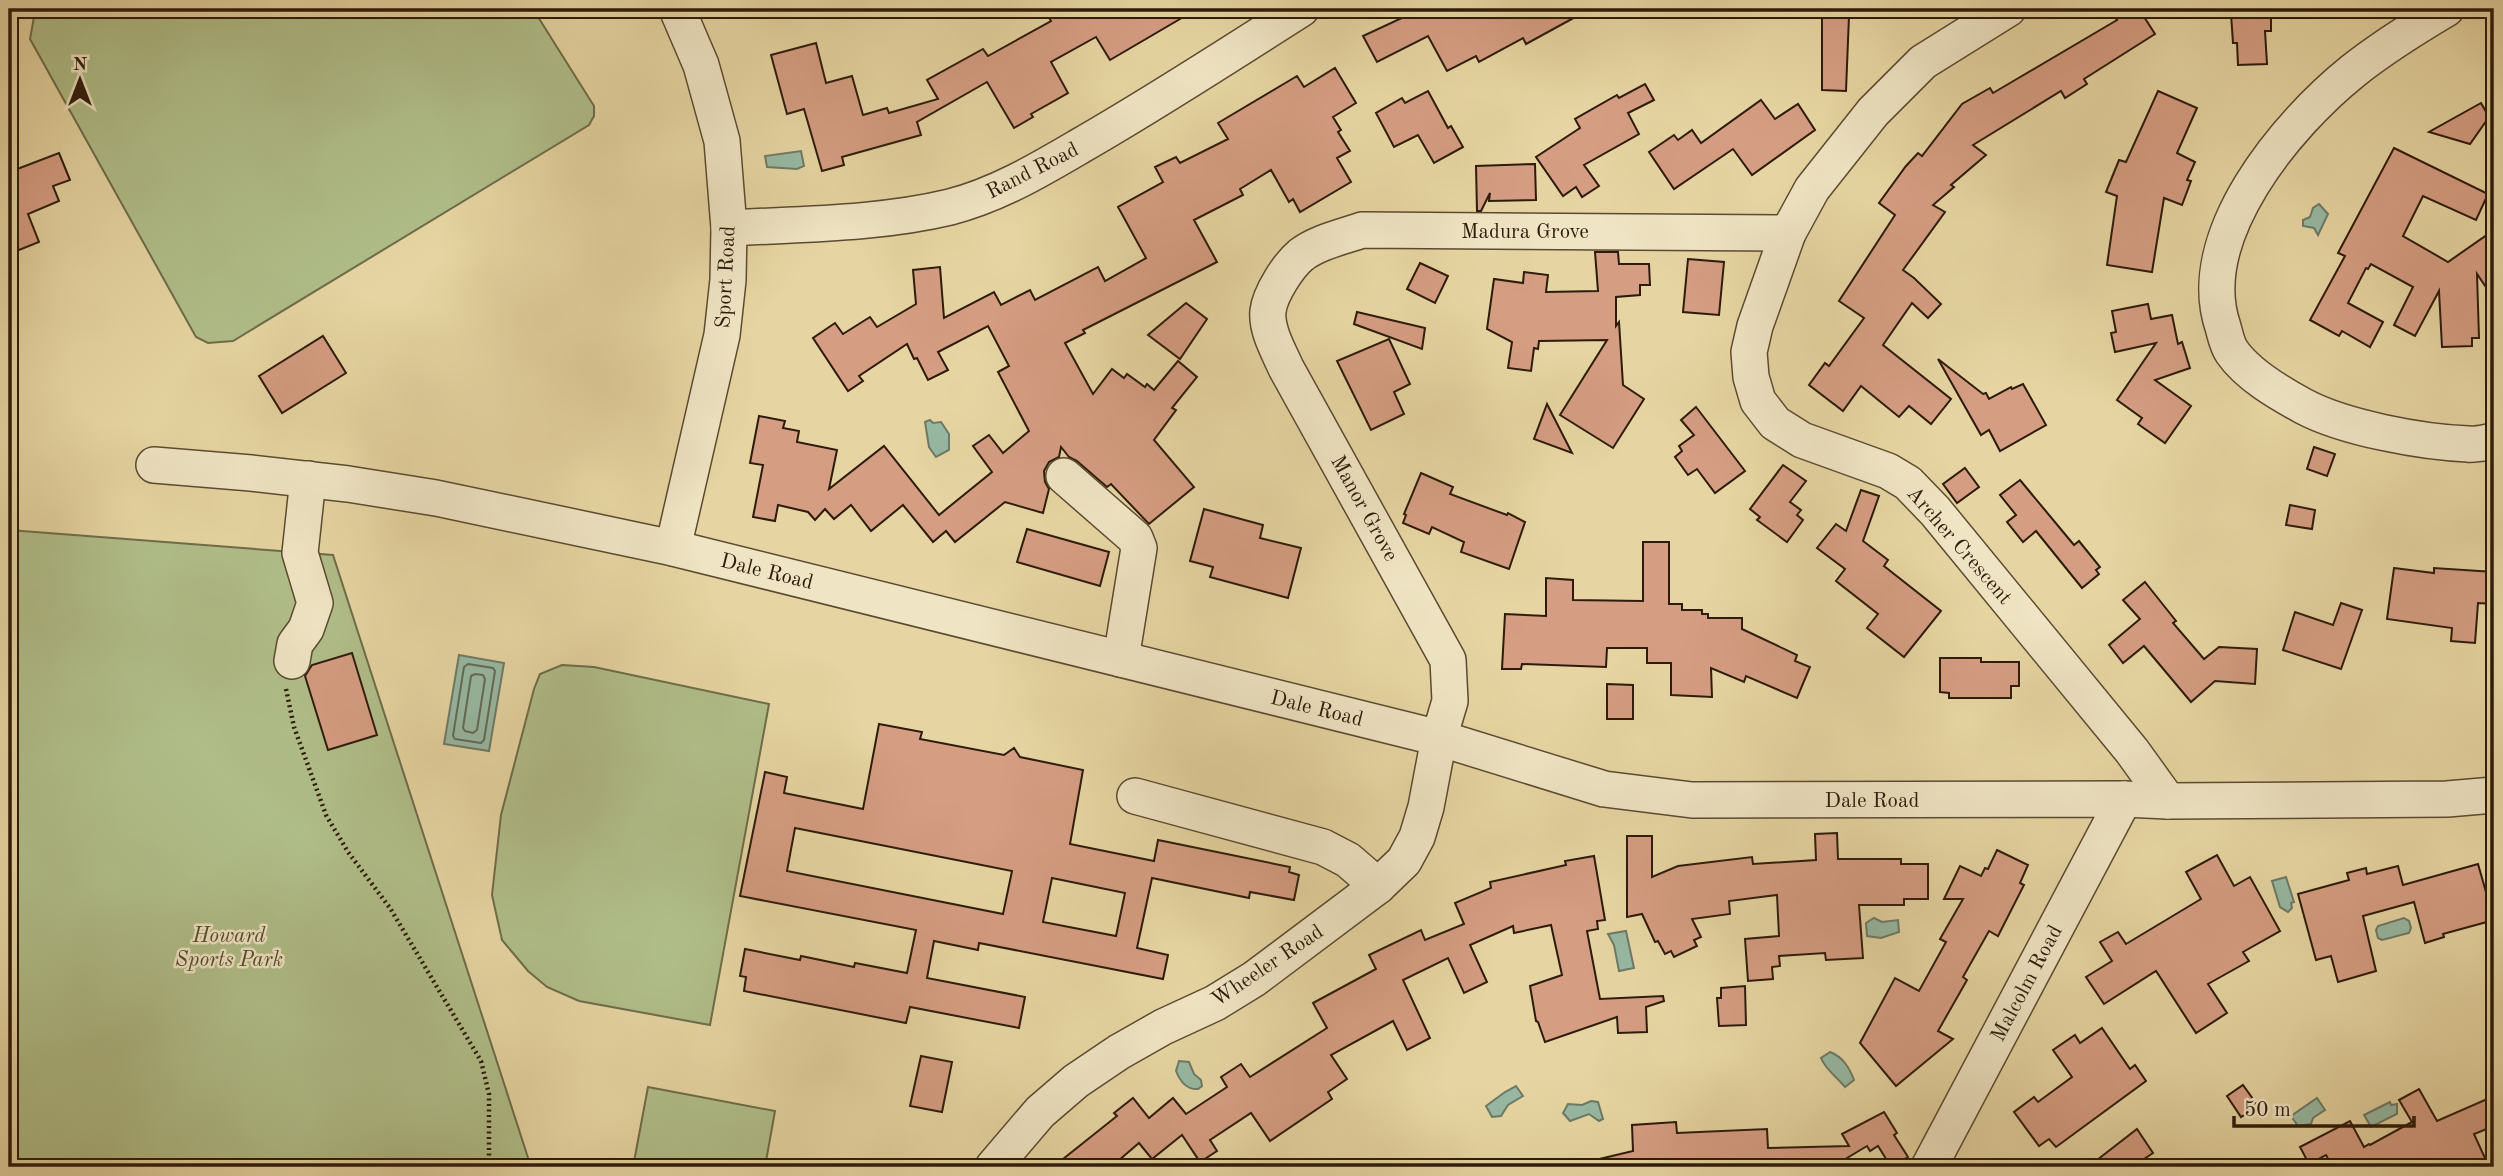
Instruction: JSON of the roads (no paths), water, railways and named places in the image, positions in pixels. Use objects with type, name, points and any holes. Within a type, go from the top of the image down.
[{"type":"street","name":"Sport Road","points":[[673,548],[722,335],[728,280],[729,228],[722,141],[701,65],[677,9]]},
{"type":"street","name":"Rand Road","points":[[729,228],[839,222],[919,213],[952,207],[1003,188],[1143,110],[1300,9]]},
{"type":"street","name":"Archer Crescent","points":[[2008,9],[1923,62],[1899,84],[1873,112],[1812,189],[1788,233],[1755,326],[1749,352],[1751,377],[1758,401],[1775,423],[1802,440],[1888,471],[1908,483],[1935,511],[2106,719],[2168,801]]},
{"type":"street","points":[[2446,9],[2352,72],[2302,120],[2249,186],[2226,235],[2217,271],[2217,309],[2231,351],[2269,388],[2318,414],[2420,439],[2470,444],[2494,441]]},
{"type":"street","name":"Madura Grove","points":[[1280,281],[1301,256],[1331,240],[1362,230],[1788,233]]},
{"type":"street","name":"Manor Grove","points":[[1280,281],[1268,311],[1273,337],[1286,368],[1448,660],[1450,701],[1439,738]]},
{"type":"street","name":"Dale Road","points":[[154,465],[308,479],[436,498],[673,548],[1439,738],[1605,789],[1692,800],[2168,801],[2447,799],[2494,796]]},
{"type":"street","points":[[1064,476],[1135,537],[1139,548],[1121,659]]},
{"type":"street","points":[[292,661],[295,644],[306,629],[315,603],[300,553],[308,479]]},
{"type":"street","name":"Wheeler Road","points":[[993,1167],[1040,1112],[1076,1081],[1119,1052],[1163,1027],[1215,1003],[1254,979],[1378,886],[1404,862],[1417,837],[1426,807],[1439,738]]},
{"type":"street","points":[[1135,796],[1323,848],[1348,860],[1378,886]]},
{"type":"street","name":"Malcolm Road","points":[[1929,1167],[2124,799]]},
{"type":"water","points":[[801,151],[804,166],[797,169],[767,167],[765,156]]},
{"type":"water","points":[[2319,204],[2328,214],[2318,235],[2314,228],[2303,226],[2303,220],[2310,217],[2313,208]]},
{"type":"water","points":[[930,420],[933,423],[941,422],[949,434],[949,450],[936,457],[929,447],[925,422]]},
{"type":"water","points":[[459,655],[504,663],[489,751],[444,744]]},
{"type":"water","points":[[2286,877],[2294,902],[2288,912],[2280,907],[2272,881]]},
{"type":"water","points":[[1874,918],[1882,922],[1898,920],[1899,932],[1881,938],[1867,936],[1866,923]]},
{"type":"water","points":[[2404,918],[2409,921],[2409,933],[2382,940],[2378,938],[2378,926]]},
{"type":"water","points":[[1626,931],[1634,968],[1619,971],[1614,945],[1608,934]]},
{"type":"water","points":[[1830,1052],[1842,1060],[1852,1075],[1854,1080],[1845,1087],[1821,1058]]},
{"type":"water","points":[[1179,1061],[1189,1062],[1202,1086],[1194,1089],[1182,1081],[1176,1071]]},
{"type":"water","points":[[1516,1086],[1523,1096],[1508,1105],[1501,1116],[1492,1117],[1486,1106]]},
{"type":"water","points":[[2317,1098],[2325,1110],[2313,1118],[2311,1124],[2298,1126],[2291,1116]]},
{"type":"water","points":[[1591,1101],[1598,1102],[1603,1119],[1599,1121],[1589,1114],[1570,1121],[1563,1113],[1568,1104],[1582,1105]]},
{"type":"water","points":[[2390,1102],[2391,1105],[2397,1104],[2397,1114],[2371,1127],[2364,1115]]},
{"type":"park label","name":"Howard Sports Park","points":[[229,947]]}]
